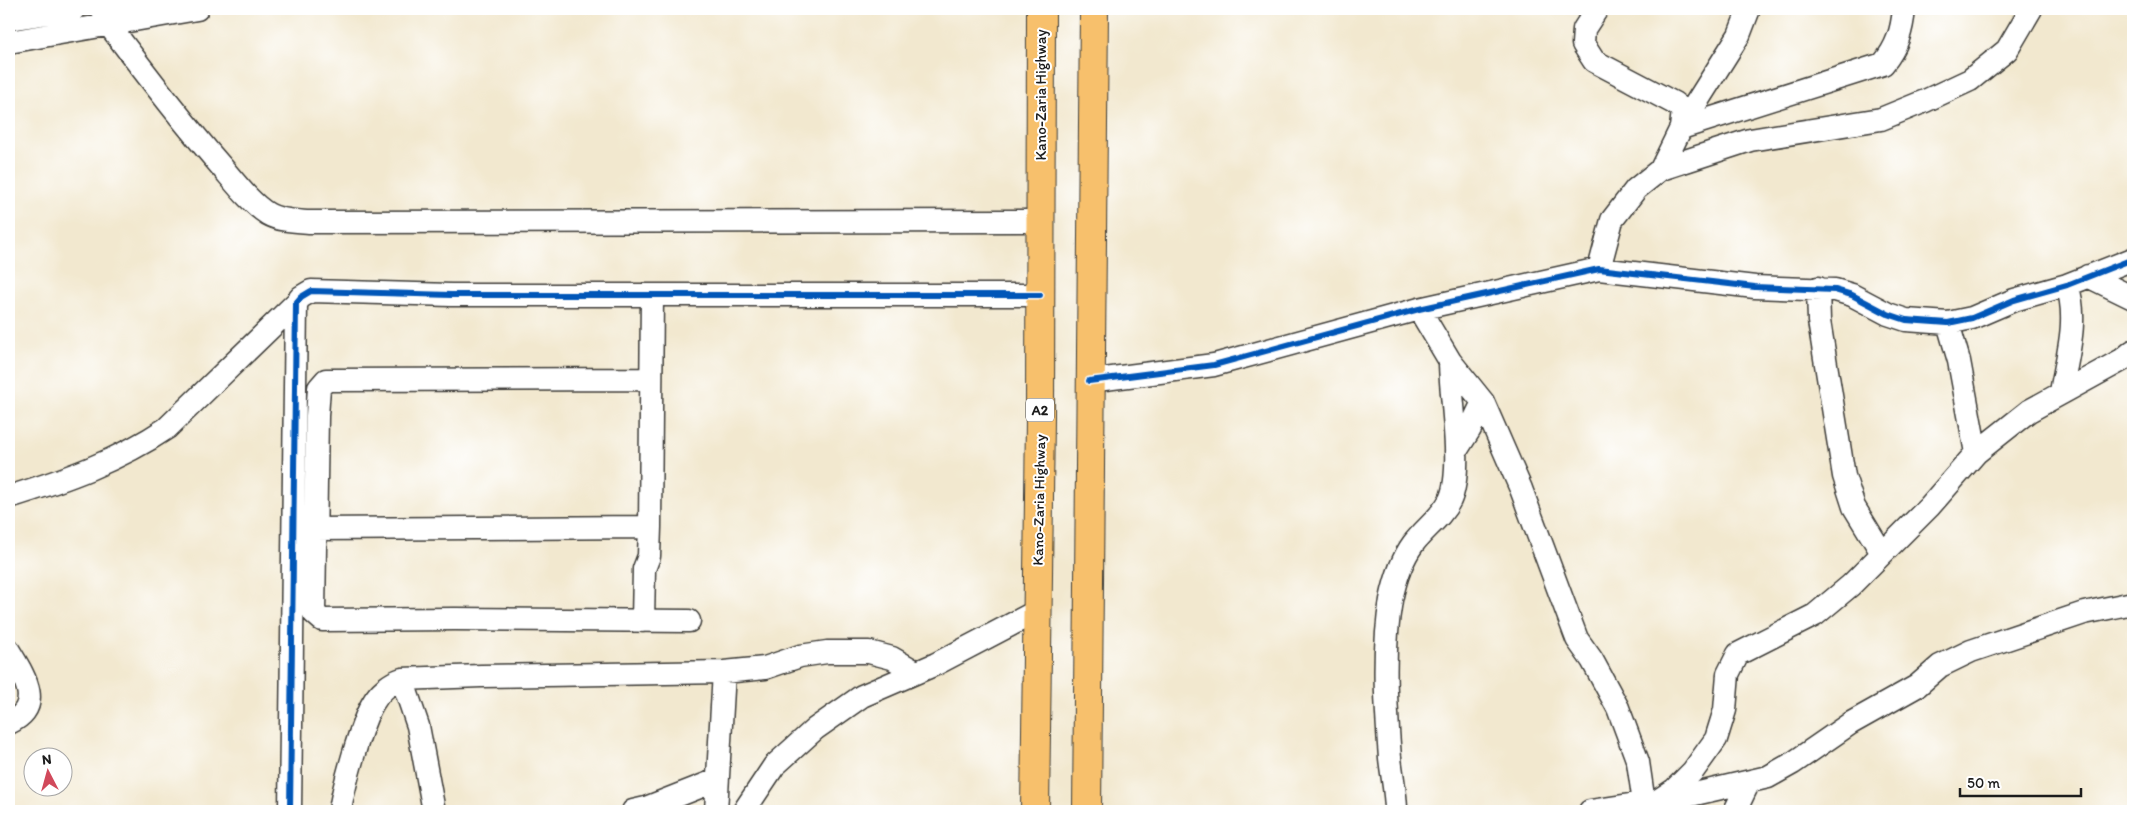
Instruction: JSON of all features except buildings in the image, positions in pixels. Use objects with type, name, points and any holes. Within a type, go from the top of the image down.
[{"type":"highway","name":"Kano-Zaria Highway","points":[[1035,811],[1041,9]]},
{"type":"highway","points":[[1087,811],[1094,9]]},
{"type":"street","points":[[9,19],[74,9]]},
{"type":"street","points":[[9,42],[105,17],[197,9]]},
{"type":"street","points":[[1597,9],[1584,28],[1583,44],[1594,61],[1674,103],[1683,110],[1681,128]]},
{"type":"street","points":[[1661,169],[1681,128],[1739,35],[1749,9]]},
{"type":"street","points":[[1681,128],[1883,64],[1894,51],[1902,28],[1904,9]]},
{"type":"street","points":[[1599,269],[1612,220],[1636,189],[1661,169],[1750,140],[1881,119],[1926,101],[1970,80],[2007,50],[2028,10]]},
{"type":"street","points":[[105,17],[177,115],[229,176],[261,209],[270,215],[285,219],[309,222],[1040,221]]},
{"type":"street","points":[[1090,381],[1214,365],[1419,309],[1599,269],[1755,287],[1818,288],[1852,295],[1888,314],[1906,320],[1948,323],[1972,318],[2014,300],[2067,285],[2133,259]]},
{"type":"street","points":[[2088,276],[2133,298]]},
{"type":"street","points":[[2061,392],[2074,314],[2072,299],[2067,285]]},
{"type":"street","points":[[1818,288],[1819,321],[1844,476],[1854,507],[1882,553]]},
{"type":"street","points":[[9,497],[65,480],[114,458],[167,428],[300,297],[311,291],[451,295],[1040,294]]},
{"type":"street","points":[[643,621],[644,569],[649,556],[650,527],[652,295]]},
{"type":"street","points":[[290,811],[296,303]]},
{"type":"street","points":[[1419,309],[1450,361],[1482,402],[1521,489],[1577,639],[1592,660],[1618,708],[1653,805]]},
{"type":"street","points":[[1948,323],[1959,362],[1976,452]]},
{"type":"street","points":[[1653,805],[1674,790],[1693,771],[1716,740],[1725,710],[1728,674],[1738,654],[1815,615],[1851,585],[1929,507],[1976,452],[2029,412],[2061,392],[2122,360],[2133,351]]},
{"type":"street","points":[[1396,811],[1385,672],[1391,600],[1395,581],[1412,545],[1441,514],[1450,499],[1455,482],[1456,451],[1450,361]]},
{"type":"street","points":[[651,379],[326,380],[319,388],[314,530],[314,613],[320,620],[689,621]]},
{"type":"street","points":[[1456,451],[1470,429],[1482,402]]},
{"type":"street","points":[[314,530],[650,527]]},
{"type":"street","points":[[1590,811],[1653,805],[1768,778],[1850,723],[1917,686],[1940,666],[1971,651],[2084,613],[2133,603]]},
{"type":"street","points":[[744,811],[774,766],[815,729],[862,696],[936,664],[1037,611]]},
{"type":"street","points":[[9,651],[20,669],[28,688],[29,702],[26,712],[9,723]]},
{"type":"street","points":[[340,811],[366,718],[372,704],[390,684],[402,679],[724,672],[765,668],[800,656],[827,652],[869,652],[905,664],[916,672]]},
{"type":"street","points":[[716,811],[724,672]]},
{"type":"street","points":[[402,679],[418,726],[434,811]]},
{"type":"street","points":[[632,811],[646,808],[717,780]]},
{"type":"street","points":[[1735,811],[1748,784]]},
{"type":"cycle path","points":[[1089,381],[1214,365],[1419,309],[1599,269],[1755,287],[1835,290],[1852,295],[1888,314],[1906,320],[1948,323],[1972,318],[2014,300],[2067,285],[2133,259]]},
{"type":"cycle path","points":[[290,811],[296,303],[301,297],[311,291],[451,295],[1040,295]]}]
